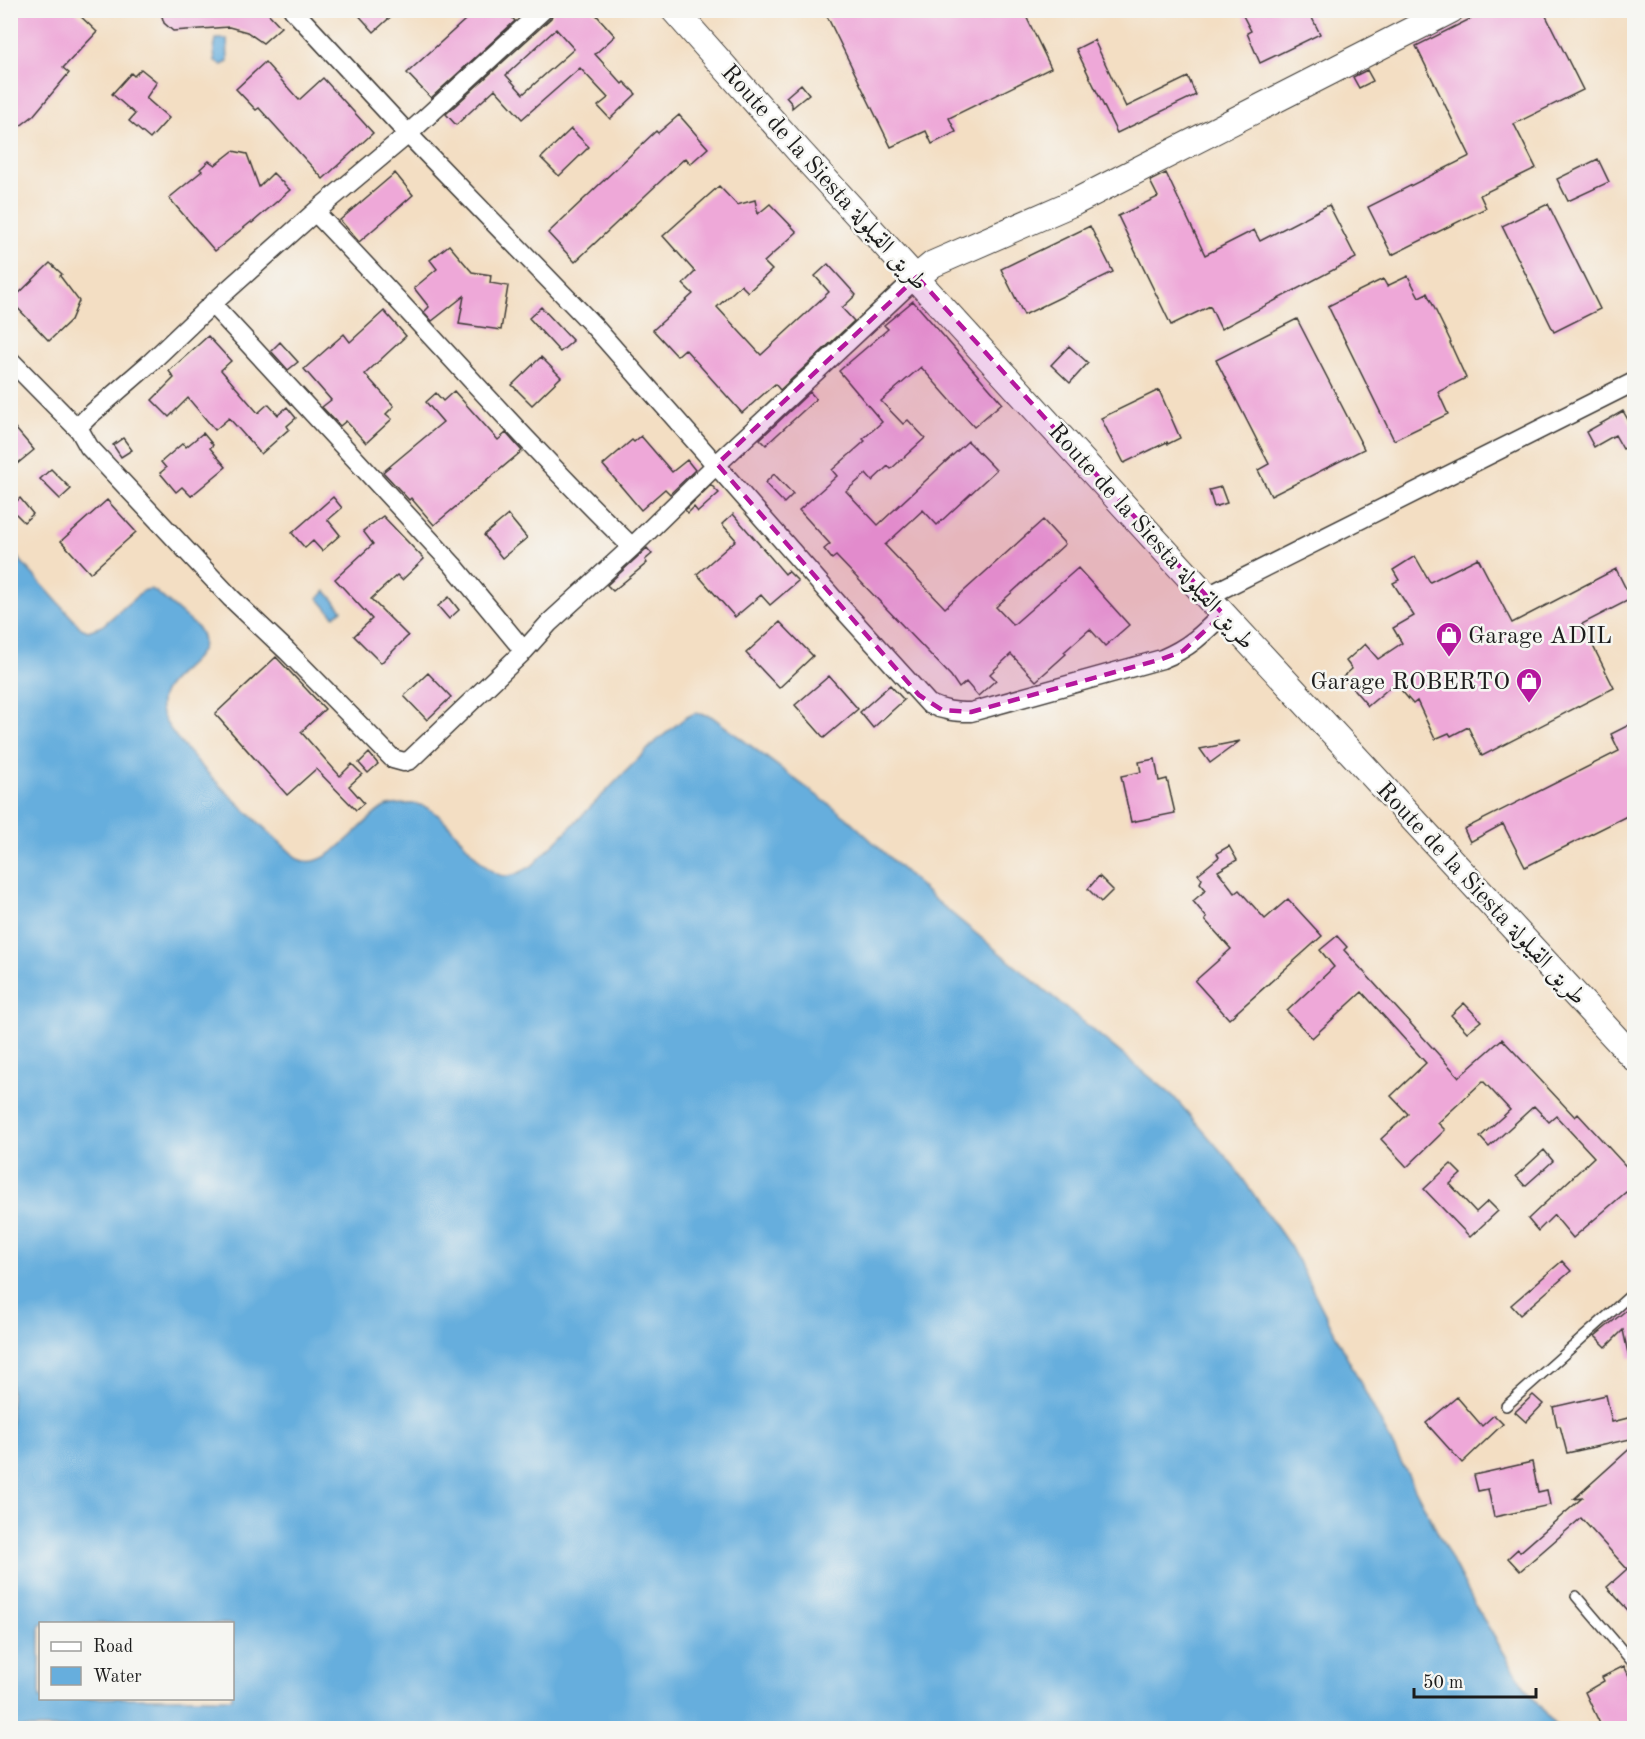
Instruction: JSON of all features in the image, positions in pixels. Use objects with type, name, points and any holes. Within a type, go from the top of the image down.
[{"type":"main road","points":[[917,278],[933,264],[1075,202],[1451,10]]},
{"type":"main road","name":"Route de la Siesta طريق القيلولة","points":[[680,13],[800,152],[1635,1058]]},
{"type":"street","points":[[293,10],[408,135],[592,325],[919,695],[929,704],[942,710],[971,712],[1162,659],[1183,651],[1199,639],[1216,605],[1635,382]]},
{"type":"street","points":[[80,431],[80,425],[89,416],[150,363],[212,304],[315,212],[408,135],[543,10]]},
{"type":"street","points":[[315,212],[566,483],[632,547]]},
{"type":"street","points":[[10,360],[80,431],[89,447],[231,598],[287,651],[393,759],[404,762],[410,760],[524,651],[549,623],[917,278]]},
{"type":"street","points":[[212,304],[453,565],[524,651]]},
{"type":"lane","points":[[1506,1406],[1635,1292]]},
{"type":"lane","points":[[1576,1596],[1635,1664]]},
{"type":"highlighted area","points":[[917,277],[1223,614],[1183,651],[1162,659],[971,712],[942,710],[919,695],[717,464]]},
{"type":"water","points":[[216,39],[227,39],[228,62],[222,65],[215,62]]},
{"type":"water","points":[[11,550],[81,628],[88,631],[102,626],[143,591],[150,589],[197,627],[203,639],[202,649],[168,686],[162,697],[161,710],[167,724],[199,764],[298,859],[309,862],[331,853],[386,806],[415,804],[428,808],[440,817],[484,865],[495,873],[506,876],[517,874],[532,866],[654,743],[685,718],[695,713],[711,716],[847,818],[933,898],[1173,1096],[1233,1165],[1290,1246],[1476,1607],[1524,1686],[1557,1728],[11,1728]]},
{"type":"water","points":[[326,591],[342,610],[334,616],[318,598]]},
{"type":"building","points":[[10,10],[74,10],[97,32],[63,68],[69,73],[33,116],[10,134]]},
{"type":"building","points":[[160,10],[265,10],[281,27],[263,43],[247,32],[229,27],[173,31],[164,23]]},
{"type":"building","points":[[354,10],[398,10],[374,32]]},
{"type":"building","points":[[476,10],[505,10],[515,21],[431,98],[407,73]]},
{"type":"building","points":[[554,10],[592,10],[615,36],[595,54],[622,84],[624,82],[636,94],[610,119],[598,106],[608,98],[580,68],[522,119],[495,89],[456,125],[446,114],[551,18]],"holes":[[[556,29],[574,49],[523,94],[506,75]]]},
{"type":"building","points":[[824,10],[1023,10],[1051,68],[949,118],[956,132],[932,144],[926,131],[891,147]]},
{"type":"building","points":[[1240,10],[1308,10],[1320,34],[1260,63],[1247,33],[1251,31]]},
{"type":"building","points":[[1488,10],[1543,10],[1583,90],[1514,124],[1536,168],[1480,195],[1486,208],[1392,255],[1368,207],[1470,156],[1416,46]]},
{"type":"building","points":[[1094,40],[1126,107],[1188,77],[1196,95],[1117,133],[1076,49]]},
{"type":"building","points":[[265,62],[299,100],[323,78],[373,133],[323,179],[259,108],[256,110],[236,89]]},
{"type":"building","points":[[141,69],[157,82],[146,98],[169,118],[150,139],[129,121],[135,114],[112,94],[131,73],[134,76]]},
{"type":"building","points":[[1367,70],[1373,81],[1359,88],[1353,77]]},
{"type":"building","points":[[801,84],[809,94],[792,108],[792,104],[786,97]]},
{"type":"building","points":[[679,115],[708,148],[690,164],[685,158],[575,262],[548,233],[656,131],[658,133]]},
{"type":"building","points":[[571,129],[589,147],[559,176],[541,158]]},
{"type":"building","points":[[233,151],[247,154],[259,187],[273,173],[290,190],[215,251],[169,198],[202,171],[200,169],[209,161],[215,165]]},
{"type":"building","points":[[1598,159],[1609,182],[1568,201],[1557,179]]},
{"type":"building","points":[[395,173],[413,195],[359,242],[340,220]]},
{"type":"building","points":[[1166,173],[1205,255],[1254,230],[1260,241],[1329,205],[1356,258],[1221,329],[1210,306],[1171,325],[1118,216],[1158,197],[1150,181]]},
{"type":"building","points":[[719,186],[737,205],[755,200],[758,214],[770,204],[797,232],[764,262],[772,270],[748,292],[741,285],[717,307],[761,355],[829,292],[815,276],[828,264],[856,295],[842,308],[854,321],[780,390],[775,384],[742,413],[685,349],[677,356],[653,330],[693,294],[683,284],[695,272],[663,236]]},
{"type":"building","points":[[1548,204],[1600,309],[1554,332],[1502,226]]},
{"type":"building","points":[[1090,226],[1113,272],[1024,315],[1001,269]]},
{"type":"building","points":[[449,245],[472,272],[491,275],[490,283],[508,286],[501,330],[459,324],[464,296],[432,321],[424,312],[429,307],[414,288],[437,269],[430,260]]},
{"type":"building","points":[[50,263],[62,274],[60,276],[79,301],[71,320],[49,341],[11,301]]},
{"type":"building","points":[[1408,276],[1419,297],[1427,293],[1466,378],[1438,392],[1448,414],[1394,440],[1328,306],[1383,279],[1387,286]]},
{"type":"building","points":[[913,301],[1002,403],[974,427],[921,367],[881,401],[903,424],[908,420],[925,438],[891,469],[888,466],[872,481],[866,474],[846,491],[878,525],[968,441],[996,470],[937,525],[923,510],[885,545],[945,608],[1043,520],[1065,544],[996,607],[1013,625],[1078,568],[1129,625],[1105,646],[1090,629],[1036,681],[1011,654],[990,674],[996,680],[978,696],[966,682],[959,688],[951,676],[836,556],[832,559],[824,549],[830,544],[799,510],[837,476],[832,470],[865,441],[863,439],[882,422],[839,371],[888,329],[884,325]]},
{"type":"building","points":[[541,307],[573,341],[560,352],[529,318]]},
{"type":"building","points":[[384,311],[406,336],[365,374],[394,406],[386,414],[392,419],[366,443],[346,421],[340,426],[322,407],[331,400],[304,369],[344,334],[350,342]]},
{"type":"building","points":[[1297,319],[1364,449],[1271,496],[1258,470],[1269,464],[1216,360]]},
{"type":"building","points":[[208,336],[231,361],[221,370],[258,413],[268,404],[278,415],[287,407],[296,418],[287,426],[289,429],[261,454],[229,418],[215,430],[188,398],[169,417],[152,400],[174,378],[169,371]]},
{"type":"building","points":[[280,342],[298,362],[288,370],[271,351]]},
{"type":"building","points":[[1069,346],[1088,363],[1070,383],[1051,365]]},
{"type":"building","points":[[541,357],[561,377],[532,405],[512,385]]},
{"type":"building","points":[[1159,390],[1180,438],[1124,463],[1101,418]]},
{"type":"building","points":[[454,391],[498,440],[506,433],[522,451],[434,525],[411,498],[409,500],[383,472],[443,422],[426,402],[436,393],[443,401]]},
{"type":"building","points":[[810,392],[816,399],[766,445],[760,439]]},
{"type":"building","points":[[1623,411],[1635,432],[1635,443],[1623,449],[1615,435],[1594,447],[1586,432]]},
{"type":"building","points":[[10,422],[34,450],[17,464],[10,456]]},
{"type":"building","points":[[203,433],[213,445],[210,448],[226,467],[191,496],[182,487],[176,492],[160,473],[166,468],[161,462],[183,443],[186,447]]},
{"type":"building","points":[[641,436],[672,472],[687,460],[695,470],[670,494],[665,489],[641,510],[603,465],[632,440],[634,442]]},
{"type":"building","points":[[123,438],[132,450],[121,457],[113,445]]},
{"type":"building","points":[[51,469],[71,489],[60,499],[40,479]]},
{"type":"building","points":[[774,474],[793,494],[784,503],[765,483]]},
{"type":"building","points":[[711,485],[719,493],[698,512],[694,507],[688,513],[685,510]]},
{"type":"building","points":[[1221,487],[1227,503],[1214,507],[1209,490]]},
{"type":"building","points":[[333,497],[342,508],[328,520],[340,535],[322,551],[313,541],[305,548],[292,533]]},
{"type":"building","points":[[20,498],[33,514],[24,522],[10,508]]},
{"type":"building","points":[[107,500],[136,532],[90,573],[61,541]]},
{"type":"building","points":[[733,514],[785,574],[788,571],[798,581],[770,605],[761,595],[735,617],[697,574],[736,540],[722,524]]},
{"type":"building","points":[[508,515],[527,538],[502,558],[484,535]]},
{"type":"building","points":[[383,516],[424,559],[402,580],[397,575],[371,599],[408,636],[381,663],[354,636],[372,619],[335,579],[373,544],[363,531]]},
{"type":"building","points":[[647,548],[652,554],[645,560],[647,563],[613,591],[607,585]]},
{"type":"building","points":[[1415,556],[1430,582],[1478,558],[1512,623],[1616,569],[1631,599],[1582,624],[1614,688],[1482,756],[1468,727],[1451,736],[1449,733],[1435,739],[1417,701],[1413,704],[1395,683],[1368,706],[1343,677],[1352,669],[1346,661],[1365,644],[1378,659],[1402,643],[1393,628],[1414,616],[1393,583],[1399,580],[1393,570]]},
{"type":"building","points":[[449,597],[459,610],[449,619],[438,606]]},
{"type":"building","points":[[780,622],[813,656],[779,688],[746,653]]},
{"type":"building","points":[[276,657],[325,709],[301,732],[340,776],[352,764],[362,774],[349,786],[364,803],[356,810],[316,769],[287,795],[215,714]]},
{"type":"building","points":[[428,673],[451,697],[427,720],[404,696]]},
{"type":"building","points":[[829,676],[858,709],[824,738],[795,705]]},
{"type":"building","points":[[890,685],[904,700],[873,728],[860,712]]},
{"type":"building","points":[[1635,722],[1635,812],[1525,867],[1503,824],[1470,842],[1464,829],[1619,751],[1611,734]]},
{"type":"building","points":[[1240,741],[1210,763],[1200,749]]},
{"type":"building","points":[[369,753],[378,764],[368,773],[359,763]]},
{"type":"building","points":[[1155,759],[1159,781],[1167,779],[1175,813],[1131,822],[1121,776],[1141,772],[1139,762]]},
{"type":"building","points":[[1229,846],[1237,860],[1218,871],[1235,893],[1239,890],[1265,919],[1288,899],[1322,936],[1229,1019],[1195,981],[1231,949],[1205,920],[1207,918],[1193,901],[1206,890],[1200,883],[1202,879],[1198,874],[1219,857],[1217,853]]},
{"type":"building","points":[[1099,876],[1113,890],[1101,902],[1088,889]]},
{"type":"building","points":[[1337,936],[1347,947],[1344,950],[1459,1077],[1502,1039],[1575,1117],[1578,1114],[1635,1176],[1635,1201],[1626,1192],[1573,1238],[1554,1215],[1538,1231],[1528,1219],[1594,1157],[1556,1116],[1549,1122],[1534,1106],[1489,1147],[1480,1137],[1510,1110],[1483,1081],[1438,1123],[1445,1130],[1407,1167],[1381,1139],[1408,1114],[1391,1096],[1426,1063],[1362,992],[1312,1038],[1287,1011],[1334,967],[1320,950]]},
{"type":"building","points":[[1464,1003],[1481,1021],[1467,1032],[1451,1015]]},
{"type":"building","points":[[1544,1150],[1553,1161],[1525,1186],[1516,1176]]},
{"type":"building","points":[[1451,1164],[1461,1174],[1450,1184],[1476,1212],[1488,1201],[1498,1211],[1470,1237],[1424,1189]]},
{"type":"building","points":[[1562,1261],[1571,1271],[1520,1315],[1511,1305]]},
{"type":"building","points":[[1635,1303],[1635,1357],[1629,1358],[1623,1330],[1606,1347],[1595,1336]]},
{"type":"building","points":[[1533,1395],[1543,1404],[1526,1422],[1515,1412]]},
{"type":"building","points":[[1606,1395],[1612,1422],[1632,1417],[1635,1438],[1567,1453],[1553,1407]]},
{"type":"building","points":[[1457,1397],[1482,1426],[1494,1415],[1503,1424],[1462,1463],[1426,1423]]},
{"type":"building","points":[[1635,1444],[1635,1618],[1607,1587],[1627,1569],[1581,1518],[1520,1571],[1508,1558],[1518,1549],[1520,1552],[1582,1498],[1574,1499]]},
{"type":"building","points":[[1532,1462],[1538,1492],[1547,1490],[1550,1505],[1494,1517],[1488,1489],[1478,1491],[1474,1475]]},
{"type":"building","points":[[1624,1666],[1635,1688],[1635,1728],[1602,1728],[1585,1692],[1604,1681],[1602,1677]]},
{"type":"place","name":"Garage ADIL","points":[[1449,658]]},
{"type":"place","name":"Garage ROBERTO","points":[[1529,704]]}]
